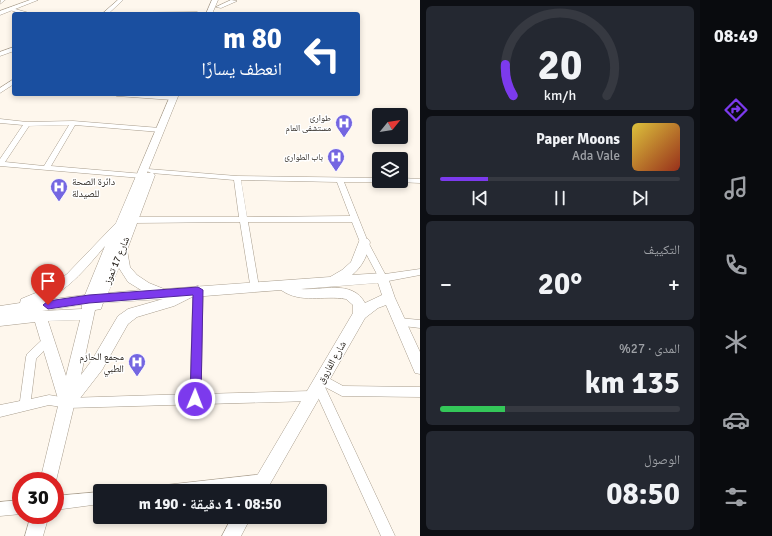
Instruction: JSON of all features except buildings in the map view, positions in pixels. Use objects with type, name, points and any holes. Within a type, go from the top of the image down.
[{"type":"main road","points":[[1,11],[35,0]]},
{"type":"main road","points":[[210,12],[215,0]]},
{"type":"main road","points":[[217,12],[222,0]]},
{"type":"main road","points":[[219,6],[234,1]]},
{"type":"main road","name":"شارع 17 تموز","points":[[92,304],[122,248],[128,220],[141,176],[176,96]]},
{"type":"main road","name":"شارع 17 تموز","points":[[92,304],[151,171],[176,96]]},
{"type":"main road","points":[[2,314],[35,300],[71,277],[128,220]]},
{"type":"main road","points":[[332,282],[346,274],[356,265],[362,254],[364,242]]},
{"type":"main road","points":[[122,248],[122,261],[126,273],[133,280],[162,293]]},
{"type":"main road","points":[[2,314],[92,304],[162,293],[383,278],[389,298],[420,368]]},
{"type":"main road","points":[[283,285],[303,294],[335,292],[347,293],[359,304],[360,314]]},
{"type":"main road","points":[[67,403],[97,365],[114,333],[124,320],[133,313],[169,302],[195,291]]},
{"type":"main road","points":[[360,314],[373,304],[389,298]]},
{"type":"main road","points":[[2,314],[40,316],[92,304]]},
{"type":"main road","points":[[50,472],[92,304]]},
{"type":"main road","name":"شارع الفاروق","points":[[261,484],[360,314]]},
{"type":"main road","points":[[40,316],[67,403]]},
{"type":"main road","points":[[34,536],[37,524]]},
{"type":"main road","points":[[231,536],[238,524]]},
{"type":"street","points":[[106,12],[121,0]]},
{"type":"street","points":[[12,8],[22,12]]},
{"type":"street","points":[[0,54],[12,50]]},
{"type":"street","points":[[0,91],[12,82]]},
{"type":"street","points":[[7,86],[12,86]]},
{"type":"street","points":[[0,121],[27,124],[73,123],[160,130]]},
{"type":"street","points":[[46,168],[73,123]]},
{"type":"street","points":[[27,124],[0,164],[141,176]]},
{"type":"street","points":[[151,171],[237,178],[372,180]]},
{"type":"street","points":[[237,178],[254,287]]},
{"type":"street","points":[[340,180],[364,242],[383,278],[420,272]]},
{"type":"street","points":[[408,180],[420,181]]},
{"type":"street","points":[[128,220],[355,219]]},
{"type":"street","points":[[195,291],[195,399]]},
{"type":"street","points":[[399,322],[420,324]]},
{"type":"street","points":[[25,405],[31,357],[48,341]]},
{"type":"street","points":[[317,386],[388,536]]},
{"type":"street","points":[[0,411],[49,400],[67,403],[195,399],[317,386],[342,391],[420,392]]},
{"type":"street","points":[[64,502],[93,499]]},
{"type":"street","points":[[0,509],[12,508]]},
{"type":"place","name":"طوارئ مستشفى العام","points":[[344,138]]},
{"type":"place","name":"باب الطوارئ","points":[[336,172]]},
{"type":"place","name":"دائرة الصحة للصيدلة","points":[[59,202]]},
{"type":"place","name":"مجمع الحازم الطبي","points":[[137,377]]},
{"type":"route","points":[[48,305],[89,299],[198,290],[195,399]]}]
